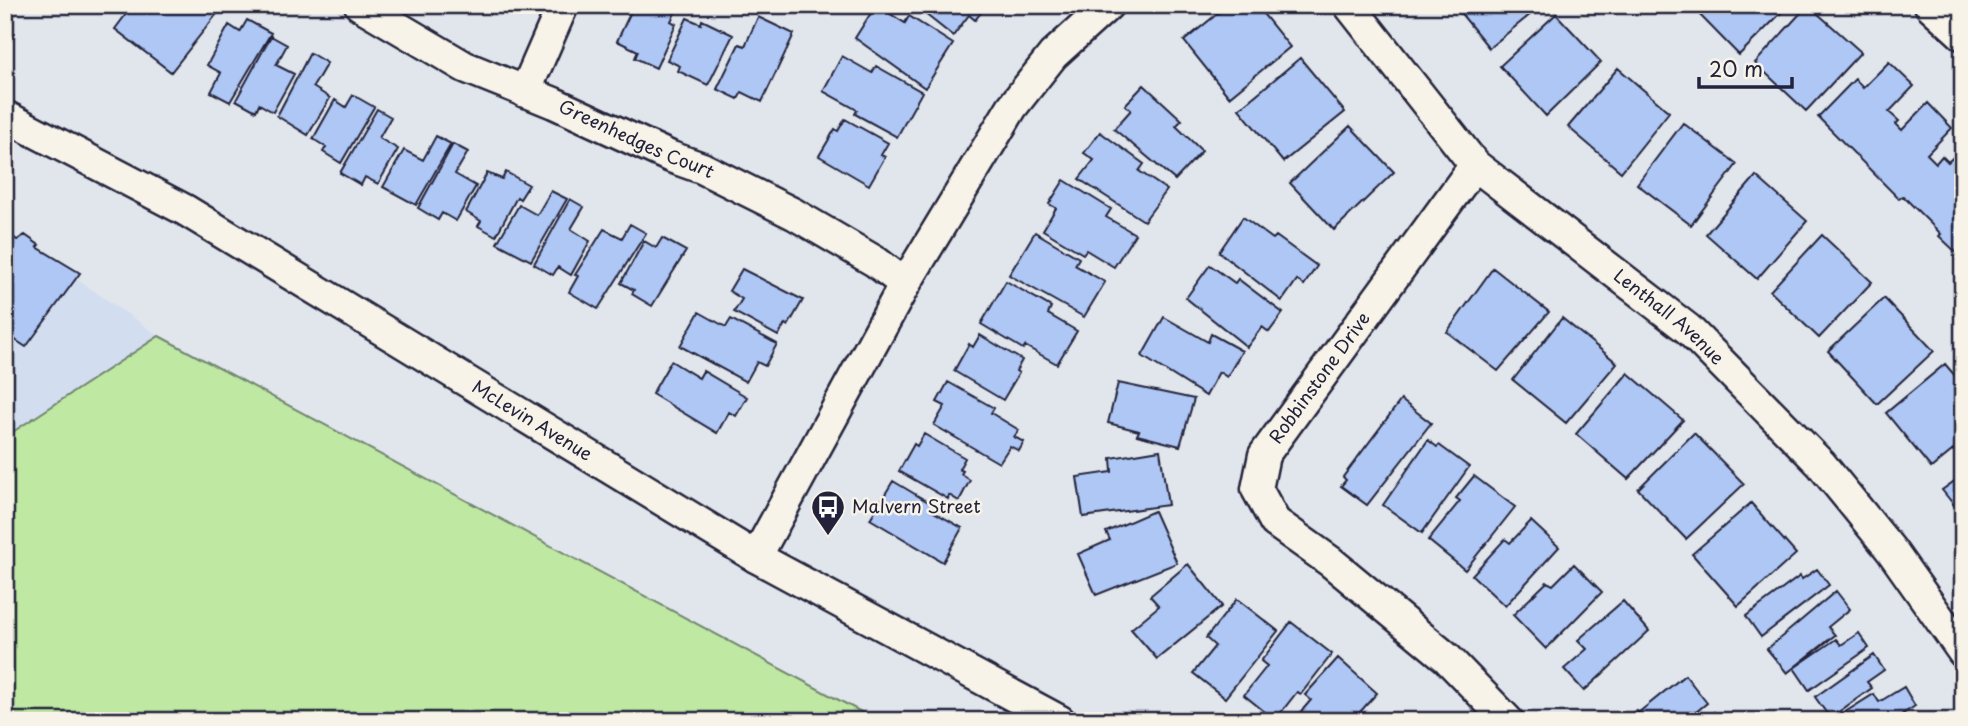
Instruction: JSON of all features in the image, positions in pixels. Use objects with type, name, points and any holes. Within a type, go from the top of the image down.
[{"type":"street","name":"Greenhedges Court","points":[[360,5],[465,66],[671,157],[702,167],[794,214],[876,262],[905,284]]},
{"type":"street","points":[[524,92],[563,5]]},
{"type":"street","points":[[756,557],[905,284],[1012,107],[1053,55],[1108,5]]},
{"type":"street","name":"Lenthall Avenue","points":[[1349,5],[1475,165],[1688,329],[1821,464],[1891,550],[1963,652]]},
{"type":"street","points":[[1930,5],[1963,35]]},
{"type":"street","name":"McLevin Avenue","points":[[5,116],[185,210],[756,557],[1060,721]]},
{"type":"street","name":"Robbinstone Drive","points":[[1475,165],[1264,455],[1257,489],[1275,522],[1331,562],[1447,658],[1508,721]]},
{"type":"shaded area","points":[[5,230],[159,336],[5,437]]},
{"type":"green space","points":[[159,336],[878,721],[5,721],[5,437]]},
{"type":"building","points":[[133,5],[214,5],[220,10],[171,72],[115,29]]},
{"type":"building","points":[[634,5],[679,5],[671,21],[676,24],[656,68],[635,58],[638,51],[617,41]]},
{"type":"building","points":[[876,5],[905,23],[909,16],[953,44],[925,88],[855,38]]},
{"type":"building","points":[[918,5],[987,5],[975,20],[969,15],[953,36],[920,10]]},
{"type":"building","points":[[1228,5],[1256,5],[1290,47],[1229,97],[1184,41]]},
{"type":"building","points":[[1454,5],[1542,5],[1489,48]]},
{"type":"building","points":[[1690,5],[1789,5],[1739,55]]},
{"type":"building","points":[[1808,5],[1861,52],[1806,111],[1755,63]]},
{"type":"building","points":[[1556,14],[1601,62],[1546,116],[1500,66]]},
{"type":"building","points":[[758,17],[794,34],[762,102],[742,92],[738,99],[717,89],[739,44],[745,46]]},
{"type":"building","points":[[687,18],[701,24],[702,20],[733,35],[708,85],[678,71],[680,66],[667,60]]},
{"type":"building","points":[[247,20],[271,33],[230,102],[211,92],[221,73],[207,65],[229,25],[240,32]]},
{"type":"building","points":[[271,36],[287,45],[276,65],[294,74],[273,112],[259,104],[256,111],[236,100]]},
{"type":"building","points":[[310,53],[327,63],[313,87],[330,98],[308,135],[277,116]]},
{"type":"building","points":[[842,56],[872,73],[876,66],[922,92],[897,137],[855,114],[857,110],[823,91]]},
{"type":"building","points":[[1300,58],[1345,112],[1283,162],[1239,109]]},
{"type":"building","points":[[1889,62],[1914,86],[1889,112],[1899,121],[1896,124],[1902,130],[1928,103],[1952,128],[1927,154],[1936,163],[1942,156],[1948,162],[1963,148],[1963,259],[1903,196],[1899,199],[1818,117],[1855,79],[1863,88]]},
{"type":"building","points":[[1618,68],[1669,112],[1621,172],[1568,127]]},
{"type":"building","points":[[1144,85],[1182,120],[1176,126],[1202,151],[1175,180],[1114,129],[1131,110],[1125,105]]},
{"type":"building","points":[[353,95],[374,107],[341,163],[323,152],[326,147],[313,139],[335,100],[346,107]]},
{"type":"building","points":[[377,109],[391,117],[379,138],[398,149],[378,184],[365,177],[361,185],[340,173]]},
{"type":"building","points":[[845,119],[888,143],[881,155],[885,157],[869,185],[819,156],[835,129],[838,131]]},
{"type":"building","points":[[1683,123],[1737,164],[1691,225],[1637,184]]},
{"type":"building","points":[[1350,126],[1394,172],[1334,230],[1290,183]]},
{"type":"building","points":[[1100,132],[1144,164],[1139,171],[1167,190],[1144,221],[1079,179],[1094,160],[1084,153]]},
{"type":"building","points":[[436,136],[451,144],[416,205],[383,187],[404,150],[423,160]]},
{"type":"building","points":[[453,144],[468,152],[455,174],[476,186],[456,221],[442,213],[438,220],[418,208]]},
{"type":"building","points":[[506,172],[529,185],[520,199],[517,197],[496,236],[478,226],[481,221],[466,212],[487,173],[502,179]]},
{"type":"building","points":[[1756,176],[1807,221],[1757,279],[1706,234]]},
{"type":"building","points":[[1064,180],[1111,209],[1106,217],[1135,234],[1114,267],[1086,250],[1083,254],[1043,230],[1056,208],[1049,204]]},
{"type":"building","points":[[551,191],[567,199],[531,261],[497,243],[519,205],[537,215]]},
{"type":"building","points":[[570,199],[584,207],[571,229],[590,241],[571,275],[558,267],[553,275],[534,264]]},
{"type":"building","points":[[1243,217],[1273,239],[1276,236],[1317,266],[1304,285],[1297,280],[1282,301],[1219,252]]},
{"type":"building","points":[[630,224],[646,233],[598,309],[569,292],[578,276],[575,275],[604,229],[622,238]]},
{"type":"building","points":[[5,231],[17,240],[25,235],[39,245],[37,247],[80,273],[26,347],[9,336],[5,342]]},
{"type":"building","points":[[1035,232],[1079,258],[1075,265],[1105,282],[1084,317],[1009,275]]},
{"type":"building","points":[[1822,235],[1872,282],[1819,338],[1770,291]]},
{"type":"building","points":[[662,238],[686,251],[652,306],[632,294],[634,290],[621,283],[644,241],[656,248]]},
{"type":"building","points":[[1210,265],[1235,283],[1238,279],[1283,313],[1269,332],[1262,327],[1247,347],[1186,298]]},
{"type":"building","points":[[1493,268],[1549,312],[1498,371],[1447,332]]},
{"type":"building","points":[[742,269],[803,300],[788,326],[785,324],[778,336],[734,312],[742,299],[729,291]]},
{"type":"building","points":[[1006,281],[1051,307],[1048,314],[1077,331],[1057,364],[1025,346],[1023,349],[981,324]]},
{"type":"building","points":[[1884,298],[1934,351],[1877,404],[1828,351]]},
{"type":"building","points":[[699,312],[726,327],[731,319],[777,344],[765,366],[757,362],[746,382],[680,346]]},
{"type":"building","points":[[1164,317],[1208,342],[1211,334],[1242,351],[1227,377],[1219,372],[1206,396],[1142,356]]},
{"type":"building","points":[[1562,318],[1617,363],[1566,423],[1513,380]]},
{"type":"building","points":[[980,335],[1022,360],[1016,371],[1019,373],[1003,400],[954,371],[969,344],[973,347]]},
{"type":"building","points":[[671,361],[699,378],[703,371],[747,397],[736,416],[729,412],[717,433],[652,394]]},
{"type":"building","points":[[1945,364],[1963,385],[1963,442],[1931,468],[1886,413]]},
{"type":"building","points":[[1628,373],[1683,420],[1628,479],[1576,434]]},
{"type":"building","points":[[948,382],[994,408],[991,413],[1019,430],[1014,437],[1024,442],[1019,451],[1010,446],[999,463],[934,425],[945,406],[937,402]]},
{"type":"building","points":[[1118,383],[1194,399],[1180,446],[1137,435],[1139,431],[1108,423]]},
{"type":"building","points":[[1401,400],[1431,423],[1367,505],[1341,486],[1346,480],[1343,477]]},
{"type":"building","points":[[1694,433],[1744,484],[1686,539],[1638,489]]},
{"type":"building","points":[[924,434],[965,458],[959,469],[963,471],[961,474],[970,480],[959,501],[949,495],[948,499],[899,471],[914,444],[917,446]]},
{"type":"building","points":[[1428,440],[1469,467],[1422,533],[1383,505]]},
{"type":"building","points":[[1160,450],[1168,505],[1083,517],[1077,477],[1112,472],[1111,458]]},
{"type":"building","points":[[1963,475],[1963,507],[1958,510],[1942,490]]},
{"type":"building","points":[[1474,476],[1515,507],[1465,570],[1428,540],[1460,501],[1456,498]]},
{"type":"building","points":[[893,481],[935,506],[932,511],[962,528],[943,562],[870,519]]},
{"type":"building","points":[[1751,503],[1796,554],[1738,606],[1692,554]]},
{"type":"building","points":[[1154,511],[1177,563],[1096,595],[1078,554],[1110,540],[1106,532]]},
{"type":"building","points":[[1531,521],[1559,547],[1505,606],[1472,575],[1505,539],[1510,543]]},
{"type":"building","points":[[1188,564],[1222,606],[1157,659],[1131,629],[1159,606],[1150,596]]},
{"type":"building","points":[[1574,564],[1602,592],[1546,649],[1513,615],[1547,582],[1553,585]]},
{"type":"building","points":[[1817,569],[1829,585],[1761,637],[1746,616],[1800,576],[1802,579]]},
{"type":"building","points":[[1836,591],[1850,609],[1828,627],[1835,635],[1787,673],[1767,649]]},
{"type":"building","points":[[1237,599],[1278,631],[1225,698],[1193,673],[1215,646],[1206,638]]},
{"type":"building","points":[[1623,601],[1649,631],[1584,691],[1564,669],[1587,649],[1578,640]]},
{"type":"building","points":[[1291,622],[1332,654],[1301,694],[1297,692],[1275,720],[1244,695],[1267,666],[1261,661]]},
{"type":"building","points":[[1859,633],[1869,648],[1809,690],[1794,668],[1836,639],[1841,645]]},
{"type":"building","points":[[1874,655],[1884,670],[1867,682],[1872,688],[1830,718],[1815,697]]},
{"type":"building","points":[[1338,658],[1377,693],[1352,721],[1293,721],[1311,700],[1305,695]]},
{"type":"building","points":[[1685,675],[1707,703],[1685,721],[1623,721],[1636,710],[1638,713]]},
{"type":"building","points":[[1904,687],[1915,706],[1892,721],[1890,717],[1885,721],[1831,721],[1874,694],[1879,702]]},
{"type":"building","points":[[1714,712],[1721,721],[1702,721]]},
{"type":"building","points":[[1371,715],[1380,715],[1385,721],[1366,721]]},
{"type":"place","name":"Malvern Street","points":[[828,537]]}]
